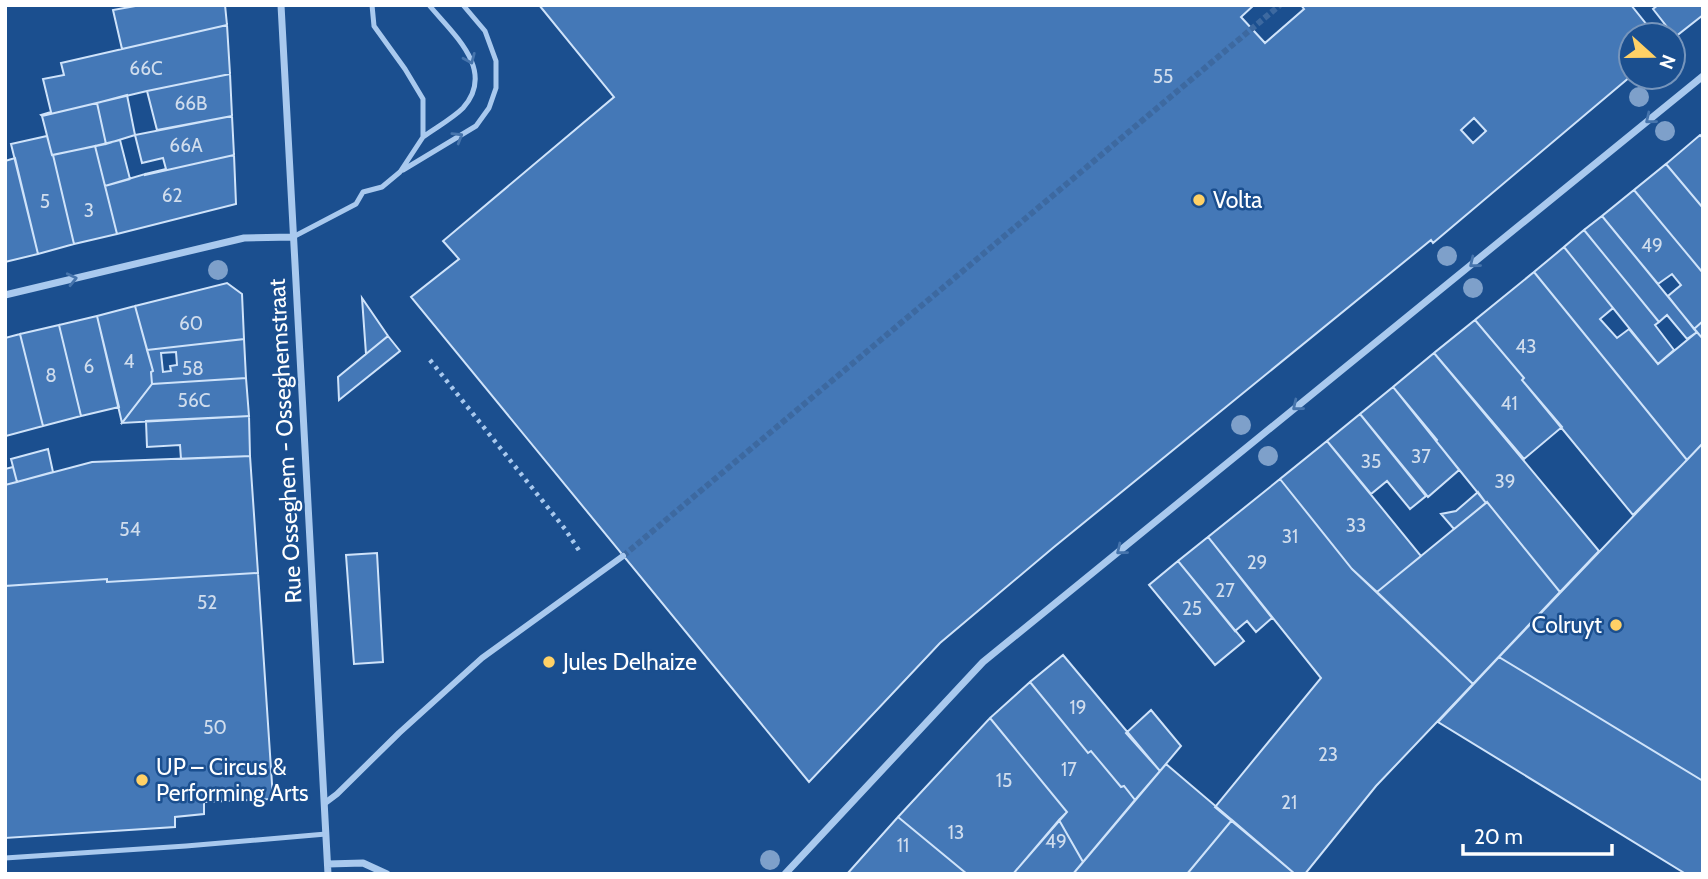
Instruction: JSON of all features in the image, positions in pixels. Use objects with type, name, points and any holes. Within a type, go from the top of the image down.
[{"type":"street","name":"Rue Osseghem - Osseghemstraat","points":[[281,5],[328,874]]},
{"type":"street","points":[[785,874],[983,662],[1703,76]]},
{"type":"street","points":[[5,295],[244,238],[293,237]]},
{"type":"street","points":[[324,803],[337,794],[482,658],[623,556]]},
{"type":"street","points":[[328,864],[363,863],[387,874]]},
{"type":"lane","points":[[372,5],[374,26],[423,99],[423,137]]},
{"type":"lane","points":[[400,172],[423,137],[461,110],[475,83],[474,64],[465,48],[429,5]]},
{"type":"lane","points":[[293,237],[356,204],[363,192],[382,187],[400,172],[476,126],[489,108],[496,88],[496,61],[485,31],[463,5]]},
{"type":"lane","points":[[5,858],[326,834]]},
{"type":"path","points":[[430,360],[565,529],[583,556]]},
{"type":"building","points":[[141,5],[225,5],[227,25],[122,49],[113,10]]},
{"type":"building","points":[[539,5],[1254,5],[1241,17],[1265,43],[1304,9],[1301,5],[1631,5],[1644,21],[1617,21],[1617,88],[1433,243],[1431,240],[940,643],[809,782],[411,297],[459,259],[443,241],[614,97]],"holes":[[[1474,118],[1486,131],[1473,143],[1461,130]]]},
{"type":"building","points":[[1658,5],[1703,5],[1703,15],[1687,28],[1687,21],[1662,21],[1653,9]]},
{"type":"building","points":[[227,25],[230,74],[41,115],[51,112],[43,79],[64,75],[61,63]]},
{"type":"building","points":[[230,74],[232,116],[157,130],[147,91]]},
{"type":"building","points":[[127,95],[135,135],[106,144],[97,103]]},
{"type":"building","points":[[97,103],[106,144],[52,155],[42,116]]},
{"type":"building","points":[[232,116],[234,155],[145,175],[166,169],[163,158],[142,163],[135,135]]},
{"type":"building","points":[[1700,135],[1703,138],[1703,208],[1666,164]]},
{"type":"building","points":[[47,136],[74,244],[38,254],[11,144]]},
{"type":"building","points":[[120,140],[130,179],[105,186],[95,146]]},
{"type":"building","points":[[95,146],[117,234],[74,244],[53,155]]},
{"type":"building","points":[[234,155],[236,204],[117,234],[105,186],[145,174]]},
{"type":"building","points":[[15,158],[38,254],[5,262],[5,161]]},
{"type":"building","points":[[1666,164],[1703,208],[1703,273],[1634,190]]},
{"type":"building","points":[[1634,190],[1703,273],[1703,321],[1694,329],[1668,296],[1681,285],[1672,274],[1658,284],[1602,216]]},
{"type":"building","points":[[1602,216],[1697,332],[1687,339],[1667,315],[1659,322],[1584,230]]},
{"type":"building","points":[[1584,230],[1659,322],[1655,325],[1674,350],[1658,364],[1564,247]]},
{"type":"building","points":[[1564,247],[1613,308],[1600,319],[1617,338],[1629,329],[1658,364],[1697,332],[1703,339],[1703,443],[1687,460],[1534,272]]},
{"type":"building","points":[[1534,272],[1687,460],[1633,515],[1475,320]]},
{"type":"building","points":[[227,283],[242,294],[244,339],[147,350],[135,306]]},
{"type":"building","points":[[362,298],[388,336],[366,354]]},
{"type":"building","points":[[135,306],[153,371],[152,384],[122,423],[97,316]]},
{"type":"building","points":[[97,316],[119,407],[81,416],[59,325]]},
{"type":"building","points":[[1475,320],[1562,427],[1524,459],[1434,353]]},
{"type":"building","points":[[1703,321],[1703,339],[1694,329]]},
{"type":"building","points":[[59,325],[81,416],[43,426],[20,334]]},
{"type":"building","points":[[20,334],[43,426],[6,436],[5,338]]},
{"type":"building","points":[[388,336],[400,351],[339,400],[338,377]]},
{"type":"building","points":[[244,339],[246,378],[152,384],[153,371],[147,350]],"holes":[[[176,352],[177,365],[170,366],[171,371],[163,372],[161,353]]]},
{"type":"building","points":[[1434,353],[1599,551],[1560,592],[1393,387]]},
{"type":"building","points":[[246,378],[249,416],[122,423],[152,384]]},
{"type":"building","points":[[1393,387],[1459,470],[1428,497],[1360,414]]},
{"type":"building","points":[[1360,414],[1426,496],[1410,509],[1387,481],[1371,494],[1327,441]]},
{"type":"building","points":[[249,416],[250,456],[181,459],[180,445],[147,447],[146,421]]},
{"type":"building","points":[[1327,441],[1421,556],[1377,592],[1352,569],[1280,479]]},
{"type":"building","name":"Colruyt","points":[[1703,443],[1702,777],[1703,781],[1499,657]]},
{"type":"building","points":[[48,449],[53,472],[17,482],[11,459]]},
{"type":"building","points":[[250,456],[258,573],[5,586],[5,485],[92,462]]},
{"type":"building","points":[[13,467],[17,482],[5,485],[5,469]]},
{"type":"building","points":[[1280,479],[1352,569],[1473,684],[1376,786],[1305,874],[1295,874],[1215,807],[1321,678],[1208,537]]},
{"type":"building","points":[[1478,492],[1486,503],[1454,529],[1441,514],[1456,511]]},
{"type":"building","points":[[1487,502],[1560,592],[1473,684],[1377,592]]},
{"type":"building","points":[[1208,537],[1272,618],[1256,632],[1247,621],[1235,631],[1178,561]]},
{"type":"building","points":[[377,553],[383,662],[354,664],[346,555]]},
{"type":"building","points":[[1178,561],[1244,641],[1215,665],[1149,585]]},
{"type":"building","points":[[258,573],[273,799],[204,802],[204,814],[175,817],[175,827],[5,838],[5,586]]},
{"type":"building","points":[[1063,655],[1160,771],[1135,800],[1091,751],[1088,753],[1030,682]]},
{"type":"building","points":[[1499,657],[1703,781],[1703,874],[1686,874],[1438,722]]},
{"type":"building","points":[[1030,682],[1088,753],[1091,751],[1135,800],[1083,862],[1059,820],[1067,812],[990,718]]},
{"type":"building","points":[[1151,710],[1181,746],[1160,771],[1126,733]]},
{"type":"building","points":[[990,718],[1067,812],[1013,874],[967,874],[898,817]]},
{"type":"building","points":[[1166,764],[1232,820],[1187,874],[1073,874]]},
{"type":"building","points":[[898,817],[967,874],[847,874]]},
{"type":"building","points":[[1059,820],[1083,862],[1073,874],[1013,874]]},
{"type":"building","points":[[1232,820],[1295,874],[1187,874]]},
{"type":"tunnel","points":[[623,556],[1280,5]]},
{"type":"place","name":"Volta","points":[[1199,200]]},
{"type":"place","name":"Colruyt","points":[[1616,625]]},
{"type":"place","name":"Jules Delhaize","points":[[549,662]]},
{"type":"place","name":"UP – Circus & Performing Arts","points":[[142,780]]}]
